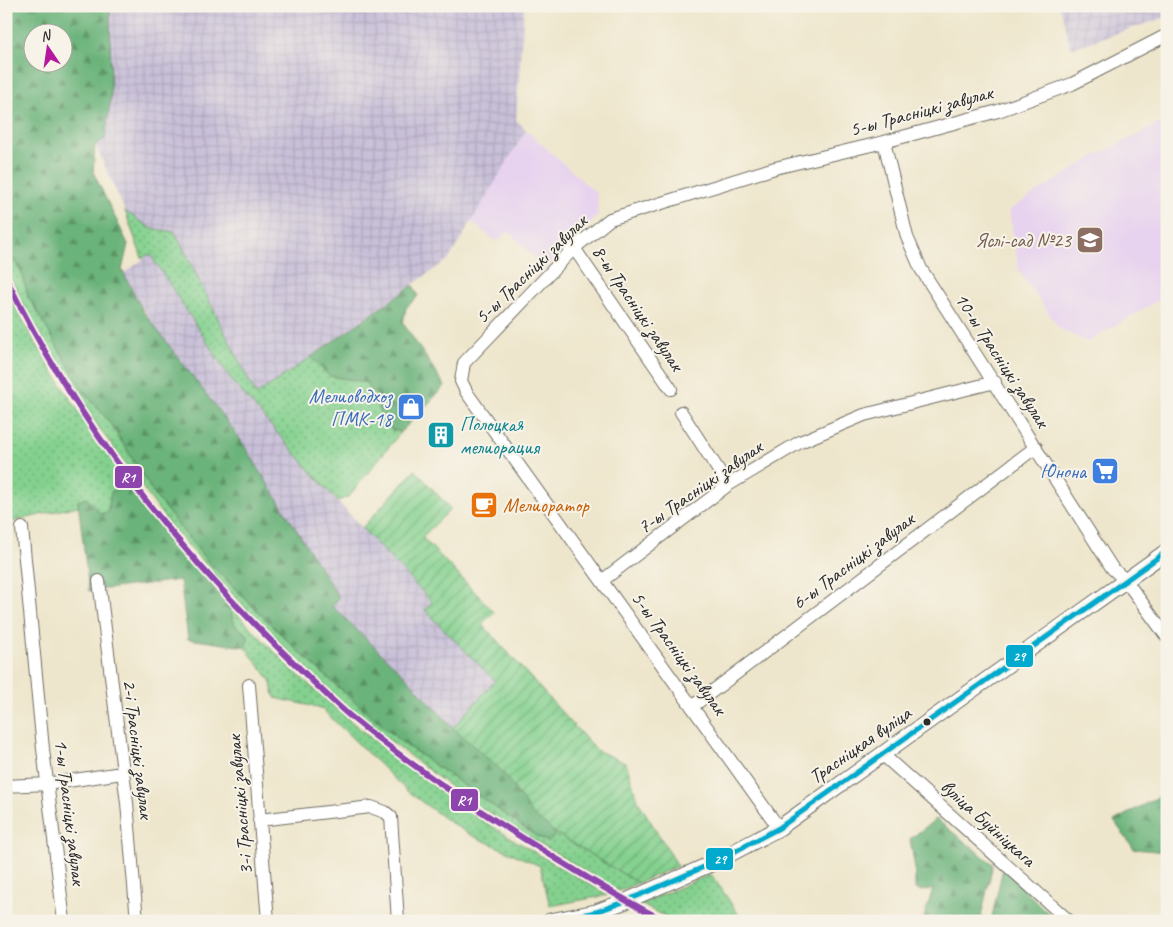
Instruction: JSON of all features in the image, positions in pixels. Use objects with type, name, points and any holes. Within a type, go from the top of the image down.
[{"type":"street","name":"5-ы Трасніцкі завулак","points":[[779,828],[603,580],[467,393],[461,381],[464,362],[574,248],[610,219],[775,168],[884,142],[998,111],[1072,84],[1167,35]]},
{"type":"street","name":"10-ы Трасніцкі завулак","points":[[884,142],[906,238],[921,269],[1036,446],[1112,568],[1126,581],[1167,637]]},
{"type":"street","name":"8-ы Трасніцкі завулак","points":[[574,248],[671,389]]},
{"type":"street","name":"7-ы Трасніцкі завулак","points":[[603,580],[728,485],[800,442],[864,415],[995,382]]},
{"type":"street","points":[[680,412],[728,485]]},
{"type":"street","name":"6-ы Трасніцкі завулак","points":[[693,706],[1036,446]]},
{"type":"street","name":"1-ы Трасніцкі завулак","points":[[22,528],[47,784],[64,921]]},
{"type":"street","name":"Трасніцкая вуліца","points":[[550,921],[596,912],[626,902],[713,863],[779,828],[1167,551]]},
{"type":"street","name":"2-і Трасніцкі завулак","points":[[99,581],[122,773],[128,803],[137,921]]},
{"type":"street","name":"3-і Трасніцкі завулак","points":[[249,685],[268,921]]},
{"type":"street","name":"вуліца Буйніцкага","points":[[882,754],[1069,921]]},
{"type":"street","points":[[6,786],[47,784],[122,773]]},
{"type":"street","points":[[259,820],[371,806],[386,812],[390,817],[398,921]]},
{"type":"shaded area","points":[[110,6],[524,6],[516,120],[526,130],[449,259],[256,395],[175,232],[150,228],[125,211],[95,144],[105,139],[111,97]]},
{"type":"shaded area","points":[[1060,6],[1167,6],[1167,17],[1071,48]]},
{"type":"shaded area","name":"Яслі-сад №23","points":[[1167,120],[1167,295],[1087,342],[1059,328],[1019,271],[1009,210],[1095,156]]},
{"type":"shaded area","points":[[526,130],[597,194],[598,215],[539,274],[536,259],[508,231],[497,242],[471,221]]},
{"type":"shaded area","points":[[150,254],[232,381],[337,501],[432,602],[425,610],[496,681],[453,728],[405,676],[331,606],[122,275]]},
{"type":"green space","points":[[6,6],[110,6],[111,97],[105,139],[95,145],[93,172],[128,244],[122,270],[143,311],[240,439],[339,598],[332,606],[405,676],[453,728],[502,771],[532,814],[557,834],[548,842],[533,834],[399,740],[301,654],[209,563],[156,497],[110,423],[82,389],[28,296],[22,273],[6,247]]},
{"type":"green space","points":[[125,211],[150,228],[175,232],[256,395],[311,357],[329,376],[365,382],[377,396],[382,416],[392,430],[401,432],[348,497],[337,501],[232,381],[150,254],[142,258]]},
{"type":"green space","points":[[6,247],[22,273],[28,296],[82,389],[110,423],[156,497],[209,563],[301,654],[399,740],[533,834],[548,841],[557,834],[638,883],[618,891],[468,800],[352,712],[257,622],[169,524],[95,422],[28,314],[6,268]]},
{"type":"green space","points":[[413,285],[418,296],[406,308],[403,323],[445,386],[401,432],[392,430],[381,416],[377,396],[365,382],[329,376],[311,357]]},
{"type":"green space","points":[[6,288],[33,339],[63,388],[129,483],[111,492],[108,512],[101,515],[78,501],[78,506],[6,523]]},
{"type":"green space","points":[[415,470],[451,509],[422,537],[494,612],[482,624],[596,750],[626,763],[638,801],[678,866],[638,883],[557,834],[532,814],[502,771],[453,728],[495,681],[425,610],[432,602],[362,528]]},
{"type":"green space","points":[[129,483],[162,529],[227,602],[235,625],[249,636],[245,647],[188,639],[180,580],[89,591],[78,501],[86,498],[101,514],[108,512],[111,492]]},
{"type":"green space","points":[[227,602],[309,685],[399,760],[497,830],[608,895],[550,906],[540,866],[471,835],[448,821],[407,791],[321,708],[275,698],[270,680],[245,647],[249,636],[235,625]]},
{"type":"green space","points":[[1167,792],[1167,852],[1134,849],[1114,821]]},
{"type":"green space","points":[[936,819],[993,864],[980,921],[923,921],[933,889],[923,891],[915,889],[915,869],[910,839]]},
{"type":"green space","points":[[1003,868],[1056,921],[991,921]]},
{"type":"green space","points":[[711,874],[743,921],[675,921],[640,904]]},
{"type":"transit line","name":"R1","points":[[6,278],[64,384],[133,484],[211,578],[295,664],[350,716],[446,788],[591,880],[665,921]]},
{"type":"transit line","name":"29","points":[[550,921],[596,912],[626,901],[713,863],[779,828],[1167,551]]},
{"type":"place","name":"Яслі-сад №23","points":[[1090,240]]},
{"type":"place","name":"Мелиоводхоз ПМК-18","points":[[411,407]]},
{"type":"place","name":"Полоцкая мелиорация","points":[[441,435]]},
{"type":"place","name":"Юнона","points":[[1105,471]]},
{"type":"place","name":"Мелиоратор","points":[[484,505]]}]
